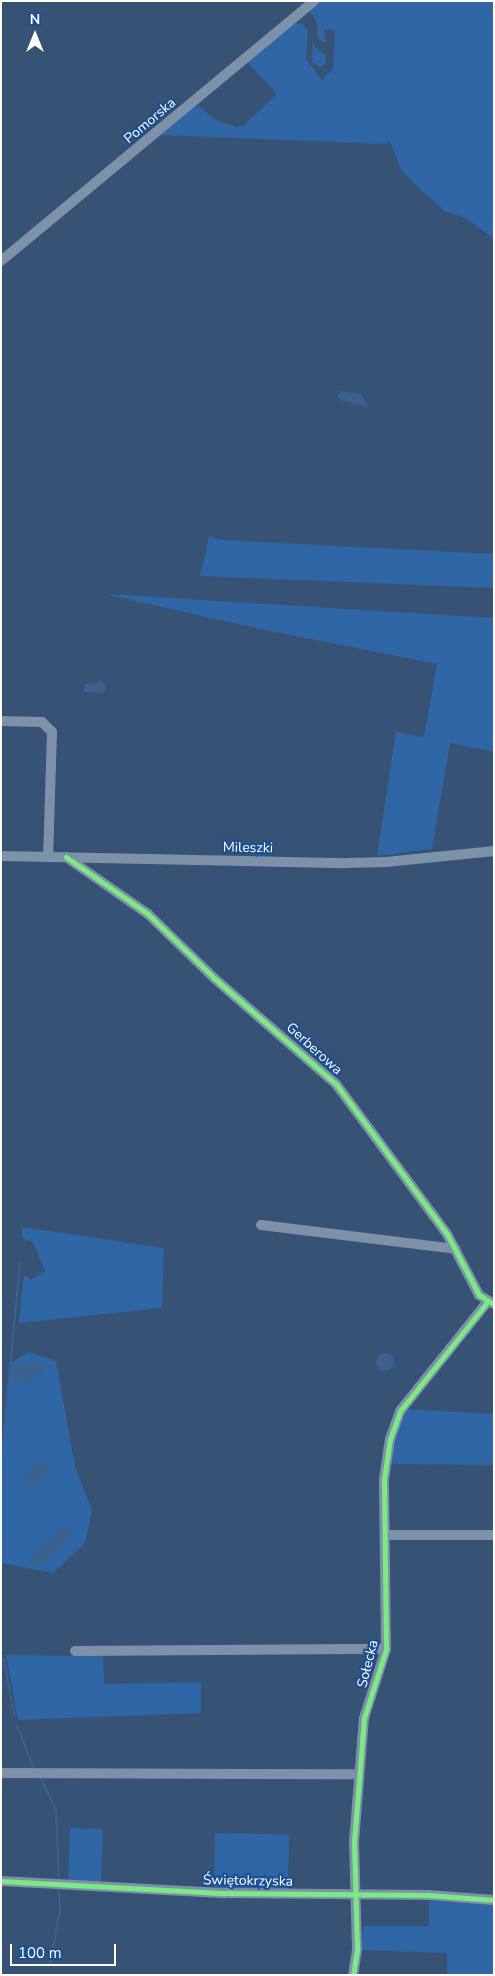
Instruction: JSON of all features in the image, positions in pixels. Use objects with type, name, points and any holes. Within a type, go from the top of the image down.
[{"type":"street","name":"Pomorska","points":[[1,261],[314,1]]},
{"type":"street","points":[[1,721],[42,722],[52,732],[48,857]]},
{"type":"street","name":"Mileszki","points":[[1,856],[386,862],[494,851]]},
{"type":"street","name":"Gerberowa","points":[[66,857],[148,914],[214,978],[319,1067],[336,1084],[456,1249],[473,1286],[491,1302]]},
{"type":"street","points":[[261,1225],[456,1249]]},
{"type":"street","name":"Sołecka","points":[[354,1975],[358,1949],[354,1842],[359,1774],[364,1718],[386,1649],[384,1479],[396,1419],[491,1302]]},
{"type":"street","points":[[386,1535],[494,1535]]},
{"type":"street","points":[[75,1651],[386,1649]]},
{"type":"street","points":[[1,1773],[359,1774]]},
{"type":"street","name":"Świętokrzyska","points":[[1,1881],[226,1893],[356,1894],[494,1900]]},
{"type":"shaded area","points":[[320,1],[494,1],[494,239],[467,219],[445,211],[425,194],[401,170],[390,141],[385,144],[160,135],[197,105],[218,121],[237,127],[244,125],[277,94],[247,62],[294,24],[302,23],[308,31],[306,59],[322,80],[333,69],[335,30],[324,30],[326,43],[318,39],[317,22],[310,12]]},
{"type":"shaded area","points":[[313,40],[316,49],[326,55],[326,63],[321,67],[312,62]]},
{"type":"shaded area","points":[[341,391],[361,394],[368,407],[340,400],[338,395]]},
{"type":"shaded area","points":[[209,536],[221,540],[494,554],[494,588],[200,576]]},
{"type":"shaded area","points":[[105,594],[494,618],[494,752],[450,743],[432,849],[377,856],[396,732],[424,737],[437,664],[260,629]]},
{"type":"shaded area","points":[[102,681],[106,688],[103,693],[84,692],[85,683],[90,685]]},
{"type":"shaded area","points":[[22,1227],[164,1248],[162,1308],[19,1323],[24,1275],[31,1280],[45,1271],[33,1242],[22,1238]]},
{"type":"shaded area","points":[[28,1352],[56,1361],[75,1466],[92,1511],[85,1543],[53,1573],[1,1563],[1,1463],[11,1363]]},
{"type":"shaded area","points":[[385,1353],[393,1358],[394,1362],[389,1370],[385,1371],[377,1366],[376,1362],[381,1354]]},
{"type":"shaded area","points":[[40,1363],[45,1366],[43,1375],[35,1374],[29,1383],[13,1380],[13,1365]]},
{"type":"shaded area","points":[[406,1409],[494,1414],[494,1465],[389,1464],[397,1428]]},
{"type":"shaded area","points":[[43,1461],[50,1464],[46,1473],[34,1485],[29,1484],[25,1481],[27,1472]]},
{"type":"shaded area","points":[[66,1525],[71,1531],[69,1538],[43,1564],[32,1563],[30,1557]]},
{"type":"shaded area","points":[[6,1655],[103,1656],[104,1684],[201,1682],[201,1713],[18,1720]]},
{"type":"shaded area","points":[[70,1828],[103,1829],[101,1882],[68,1881]]},
{"type":"shaded area","points":[[215,1833],[289,1834],[288,1889],[214,1888]]},
{"type":"shaded area","points":[[429,1901],[494,1904],[494,1975],[447,1975],[447,1953],[362,1950],[363,1926],[429,1926]]},
{"type":"waterway","points":[[1,1463],[20,1263]]},
{"type":"waterway","points":[[4,1659],[14,1715]]},
{"type":"waterway","points":[[17,1726],[34,1769]]},
{"type":"waterway","points":[[41,1779],[56,1810],[59,1881]]},
{"type":"waterway","points":[[50,1964],[60,1910],[59,1891]]},
{"type":"cycle path","points":[[66,857],[148,914],[214,978],[336,1084],[447,1234],[479,1295],[494,1304]]},
{"type":"cycle path","points":[[353,1975],[357,1949],[354,1842],[364,1718],[386,1649],[384,1479],[390,1439],[400,1411],[488,1301]]},
{"type":"cycle path","points":[[1,1881],[226,1893],[428,1895],[494,1900]]}]
